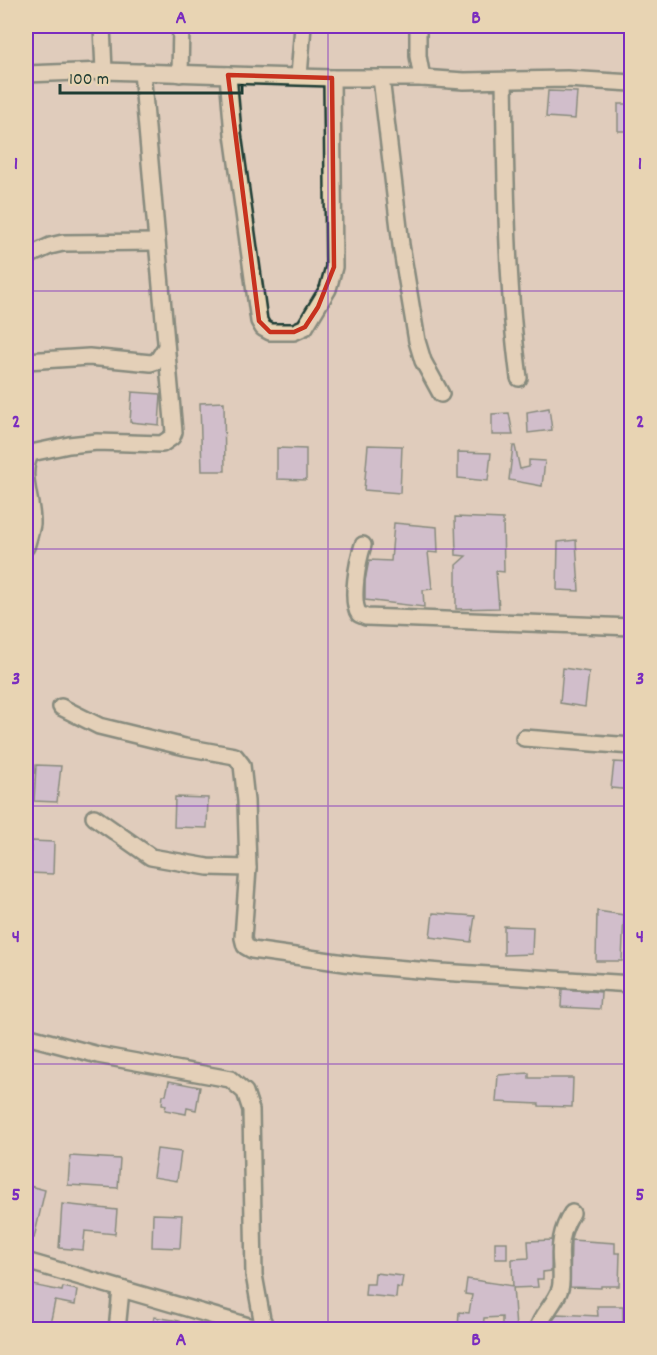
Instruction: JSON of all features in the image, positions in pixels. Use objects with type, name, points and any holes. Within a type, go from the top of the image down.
[{"type":"street","points":[[102,26],[104,71]]},
{"type":"street","points":[[180,74],[182,26]]},
{"type":"street","points":[[299,76],[303,26]]},
{"type":"street","points":[[418,26],[418,56],[422,78]]},
{"type":"street","points":[[26,74],[104,71],[504,81],[567,79],[632,83]]},
{"type":"street","points":[[26,547],[32,525],[26,477],[26,462],[31,453],[97,442],[162,444],[172,437],[174,432],[142,72]]},
{"type":"street","points":[[228,75],[233,134],[259,321],[263,328],[270,332],[294,332],[305,327],[328,290],[334,267],[332,78]]},
{"type":"street","points":[[381,78],[400,245],[417,340],[423,361],[441,394]]},
{"type":"street","points":[[504,81],[508,246],[514,341],[519,378]]},
{"type":"street","points":[[26,258],[50,246],[63,243],[156,242]]},
{"type":"street","points":[[26,361],[89,357],[151,363],[157,361],[166,347]]},
{"type":"street","points":[[363,545],[358,560],[356,603],[359,614],[366,617],[632,627]]},
{"type":"street","points":[[61,707],[99,726],[185,747],[235,756],[242,765],[246,801],[248,868],[243,938],[245,946],[252,950],[359,965],[632,984]]},
{"type":"street","points":[[524,738],[632,746]]},
{"type":"street","points":[[94,817],[151,857],[208,867],[248,868]]},
{"type":"street","points":[[26,1036],[98,1055],[230,1079],[245,1092],[251,1110],[254,1275],[262,1319],[267,1329]]},
{"type":"street","points":[[537,1329],[543,1315],[559,1292],[561,1237],[564,1225],[572,1213]]},
{"type":"street","points":[[26,1261],[262,1329]]},
{"type":"street","points":[[117,1329],[121,1290]]},
{"type":"highlighted area","points":[[228,75],[332,78],[334,267],[318,307],[305,327],[294,332],[270,332],[259,321]]},
{"type":"building","points":[[548,91],[577,92],[575,119],[546,117]]},
{"type":"building","points":[[618,104],[632,104],[632,131],[618,131]]},
{"type":"building","points":[[132,392],[161,394],[159,425],[130,422]]},
{"type":"building","points":[[224,402],[225,471],[202,471],[200,403]]},
{"type":"building","points":[[549,408],[552,430],[528,433],[527,412]]},
{"type":"building","points":[[509,413],[513,435],[492,435],[492,414]]},
{"type":"building","points":[[368,445],[402,446],[400,493],[364,490]]},
{"type":"building","points":[[513,446],[515,446],[520,469],[529,467],[529,460],[545,461],[542,486],[509,480]]},
{"type":"building","points":[[277,448],[306,449],[306,480],[277,479]]},
{"type":"building","points":[[458,452],[491,453],[488,481],[458,478]]},
{"type":"building","points":[[455,517],[503,519],[504,572],[496,571],[499,608],[456,609],[456,565],[466,556],[456,555]]},
{"type":"building","points":[[394,523],[437,527],[438,553],[428,552],[432,589],[423,590],[424,607],[365,600],[365,581],[369,560],[391,561]]},
{"type":"building","points":[[576,540],[579,591],[557,590],[558,542]]},
{"type":"building","points":[[563,668],[589,672],[585,707],[560,703]]},
{"type":"building","points":[[614,762],[632,763],[632,790],[611,788]]},
{"type":"building","points":[[36,765],[61,766],[57,802],[34,801]]},
{"type":"building","points":[[175,797],[208,798],[207,828],[174,827]]},
{"type":"building","points":[[31,841],[54,842],[53,874],[30,873]]},
{"type":"building","points":[[597,911],[624,915],[622,961],[596,961]]},
{"type":"building","points":[[433,913],[475,916],[471,942],[430,937]]},
{"type":"building","points":[[504,926],[533,927],[532,954],[504,955]]},
{"type":"building","points":[[562,989],[601,992],[600,1009],[561,1007]]},
{"type":"building","points":[[529,1073],[529,1078],[573,1078],[572,1107],[496,1102],[498,1075]]},
{"type":"building","points":[[169,1081],[200,1087],[196,1110],[187,1108],[186,1114],[165,1110],[166,1105],[162,1104],[163,1095],[166,1095]]},
{"type":"building","points":[[157,1149],[181,1152],[177,1181],[153,1177]]},
{"type":"building","points":[[70,1156],[120,1159],[118,1188],[68,1185]]},
{"type":"building","points":[[26,1185],[45,1190],[34,1238],[26,1236]]},
{"type":"building","points":[[62,1204],[117,1210],[115,1234],[85,1231],[83,1250],[59,1248]]},
{"type":"building","points":[[153,1214],[182,1215],[180,1248],[152,1247]]},
{"type":"building","points":[[552,1240],[551,1271],[543,1272],[543,1279],[537,1279],[538,1287],[513,1288],[512,1259],[529,1258],[528,1241]]},
{"type":"building","points":[[571,1240],[615,1243],[615,1253],[620,1253],[619,1286],[570,1287]]},
{"type":"building","points":[[495,1242],[507,1242],[507,1259],[495,1259]]},
{"type":"building","points":[[375,1273],[403,1276],[401,1288],[397,1287],[396,1298],[365,1295],[366,1284],[374,1284]]},
{"type":"building","points":[[467,1279],[513,1286],[516,1329],[502,1329],[502,1317],[484,1318],[483,1329],[458,1329],[459,1312],[469,1313],[472,1295],[465,1294]]},
{"type":"building","points":[[28,1284],[62,1291],[63,1287],[77,1290],[75,1305],[55,1301],[49,1329],[26,1325]]},
{"type":"building","points":[[597,1306],[623,1306],[623,1329],[548,1329],[557,1314],[598,1316]]},
{"type":"building","points":[[154,1317],[179,1321],[178,1329],[152,1329]]}]
